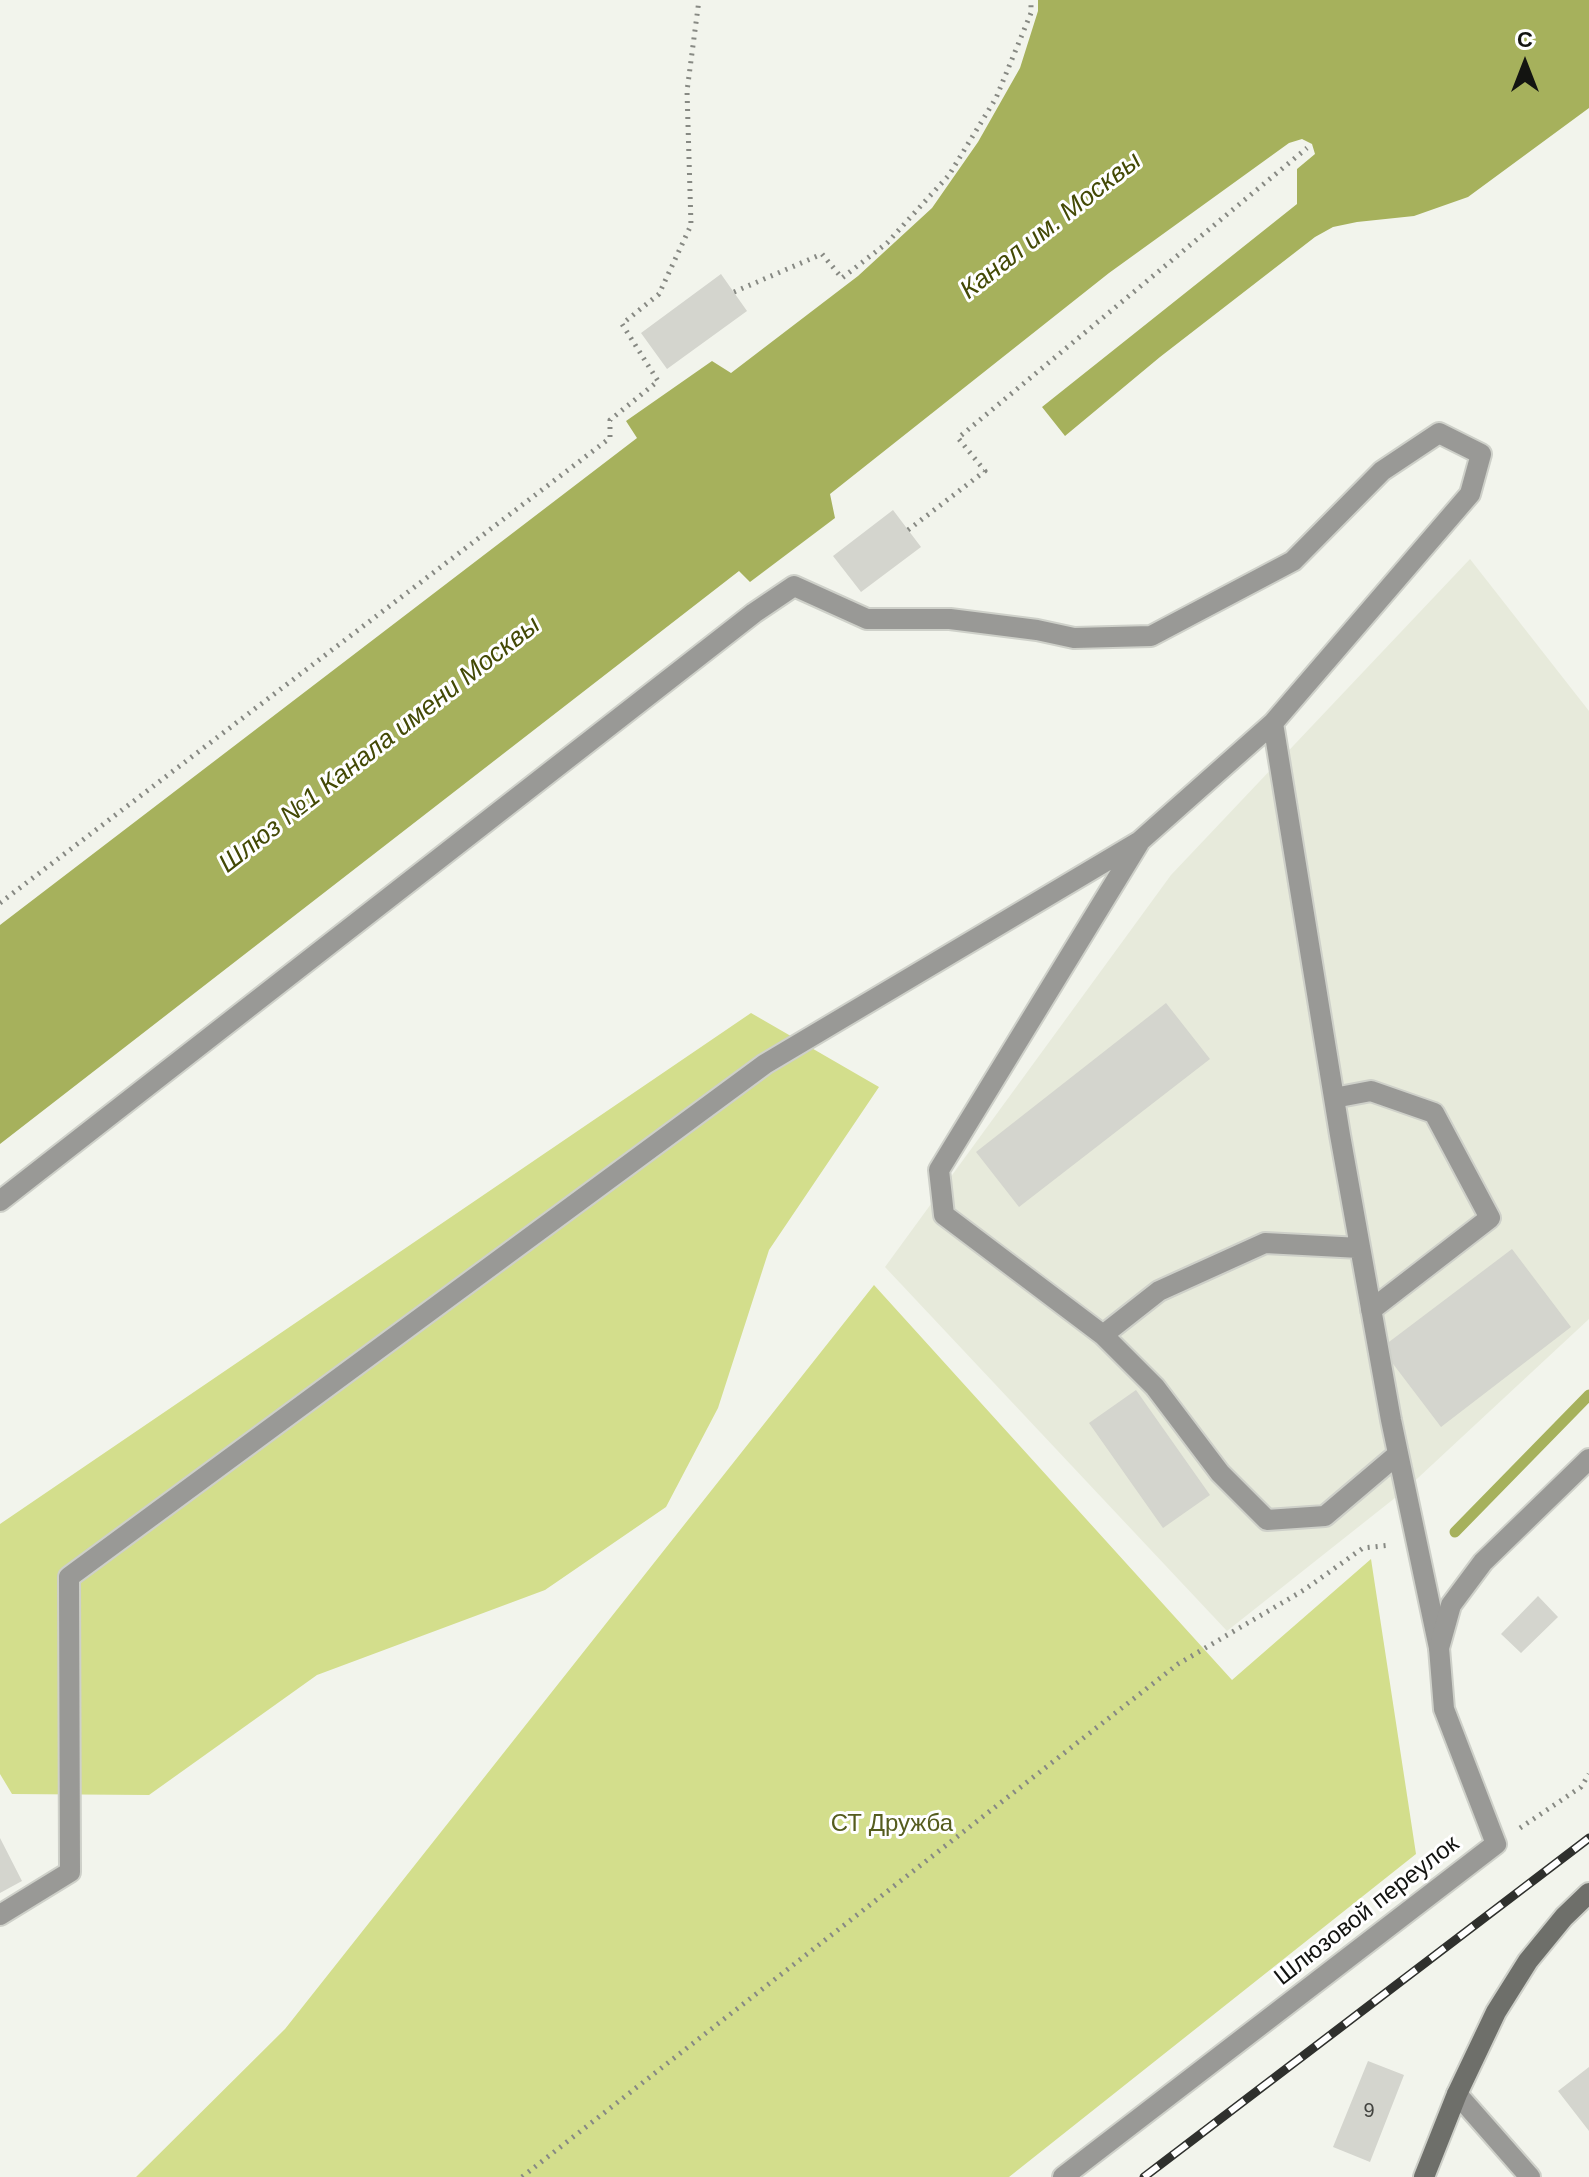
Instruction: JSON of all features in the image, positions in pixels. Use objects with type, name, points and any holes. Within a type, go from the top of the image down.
[{"type":"main road","points":[[1424,2177],[1457,2094],[1496,2012],[1528,1961],[1564,1917],[1589,1893]]},
{"type":"street","points":[[0,1201],[754,613],[794,586],[867,619],[950,619],[1074,638],[1151,636],[1293,561],[1382,471],[1439,433],[1481,454],[1470,494],[1273,723],[1140,841],[765,1064],[69,1577],[70,1872],[0,1915]]},
{"type":"street","points":[[1273,723],[1371,1310],[1439,1648]]},
{"type":"street","points":[[1140,841],[939,1170],[944,1215],[1103,1335],[1155,1387],[1220,1473],[1267,1520],[1325,1516],[1398,1454]]},
{"type":"street","points":[[1334,1098],[1371,1091],[1434,1113],[1490,1218],[1371,1310]]},
{"type":"street","points":[[1103,1335],[1159,1291],[1265,1243],[1360,1248]]},
{"type":"street","name":"Шлюзовой переулок","points":[[1063,2177],[1496,1844],[1444,1709],[1439,1648],[1451,1605],[1483,1562],[1589,1459]]},
{"type":"street","points":[[1457,2094],[1530,2177]]},
{"type":"path","points":[[0,903],[610,438],[610,420],[658,381],[622,324],[659,294],[691,225],[687,91],[699,0]]},
{"type":"path","points":[[734,292],[822,254],[842,278],[887,243],[949,175],[996,98],[1031,13],[1031,0]]},
{"type":"path","points":[[908,530],[985,471],[958,438],[1307,148]]},
{"type":"path","points":[[522,2177],[1178,1664],[1304,1590],[1363,1548],[1417,1542]]},
{"type":"path","points":[[1496,1844],[1581,1787],[1589,1774]]},
{"type":"shaded area","points":[[1470,559],[1589,711],[1589,1319],[1405,1490],[1227,1631],[885,1267],[1171,875]]},
{"type":"green space","points":[[751,1013],[879,1087],[769,1250],[718,1408],[666,1507],[545,1590],[317,1675],[149,1795],[12,1794],[0,1774],[0,1524]]},
{"type":"green space","name":"СТ Дружба","points":[[874,1285],[1232,1680],[1371,1559],[1416,1854],[1009,2177],[136,2177],[285,2029]]},
{"type":"water","points":[[1038,0],[1589,0],[1589,108],[1468,197],[1414,216],[1333,227],[1315,237],[1160,357],[1065,436],[1042,407],[1297,204],[1297,169],[1315,154],[1312,144],[1302,139],[1289,143],[1109,273],[830,494],[835,518],[750,582],[739,571],[0,1144],[0,925],[637,438],[626,421],[712,361],[731,373],[858,276],[932,208],[978,142],[1020,68],[1038,11]]},
{"type":"building","points":[[721,274],[747,311],[667,369],[641,333]]},
{"type":"building","points":[[893,510],[921,547],[861,592],[833,556]]},
{"type":"building","points":[[1166,1003],[1210,1059],[1019,1207],[976,1152]]},
{"type":"building","points":[[1512,1249],[1571,1327],[1441,1427],[1381,1348]]},
{"type":"building","points":[[1136,1390],[1210,1495],[1163,1528],[1089,1423]]},
{"type":"building","points":[[1538,1596],[1558,1617],[1521,1653],[1501,1634]]},
{"type":"building","points":[[0,1838],[22,1881],[0,1893]]},
{"type":"building","points":[[1368,2061],[1404,2075],[1370,2162],[1333,2147]]},
{"type":"building","points":[[1589,2067],[1589,2131],[1558,2091]]},
{"type":"waterway","points":[[1455,1532],[1589,1395]]},
{"type":"railway","points":[[1144,2177],[1589,1838]]},
{"type":"water label","name":"Канал им. Москвы","points":[[1051,226]]},
{"type":"water label","name":"Шлюз №1 Канала имени Москвы","points":[[380,745]]}]
